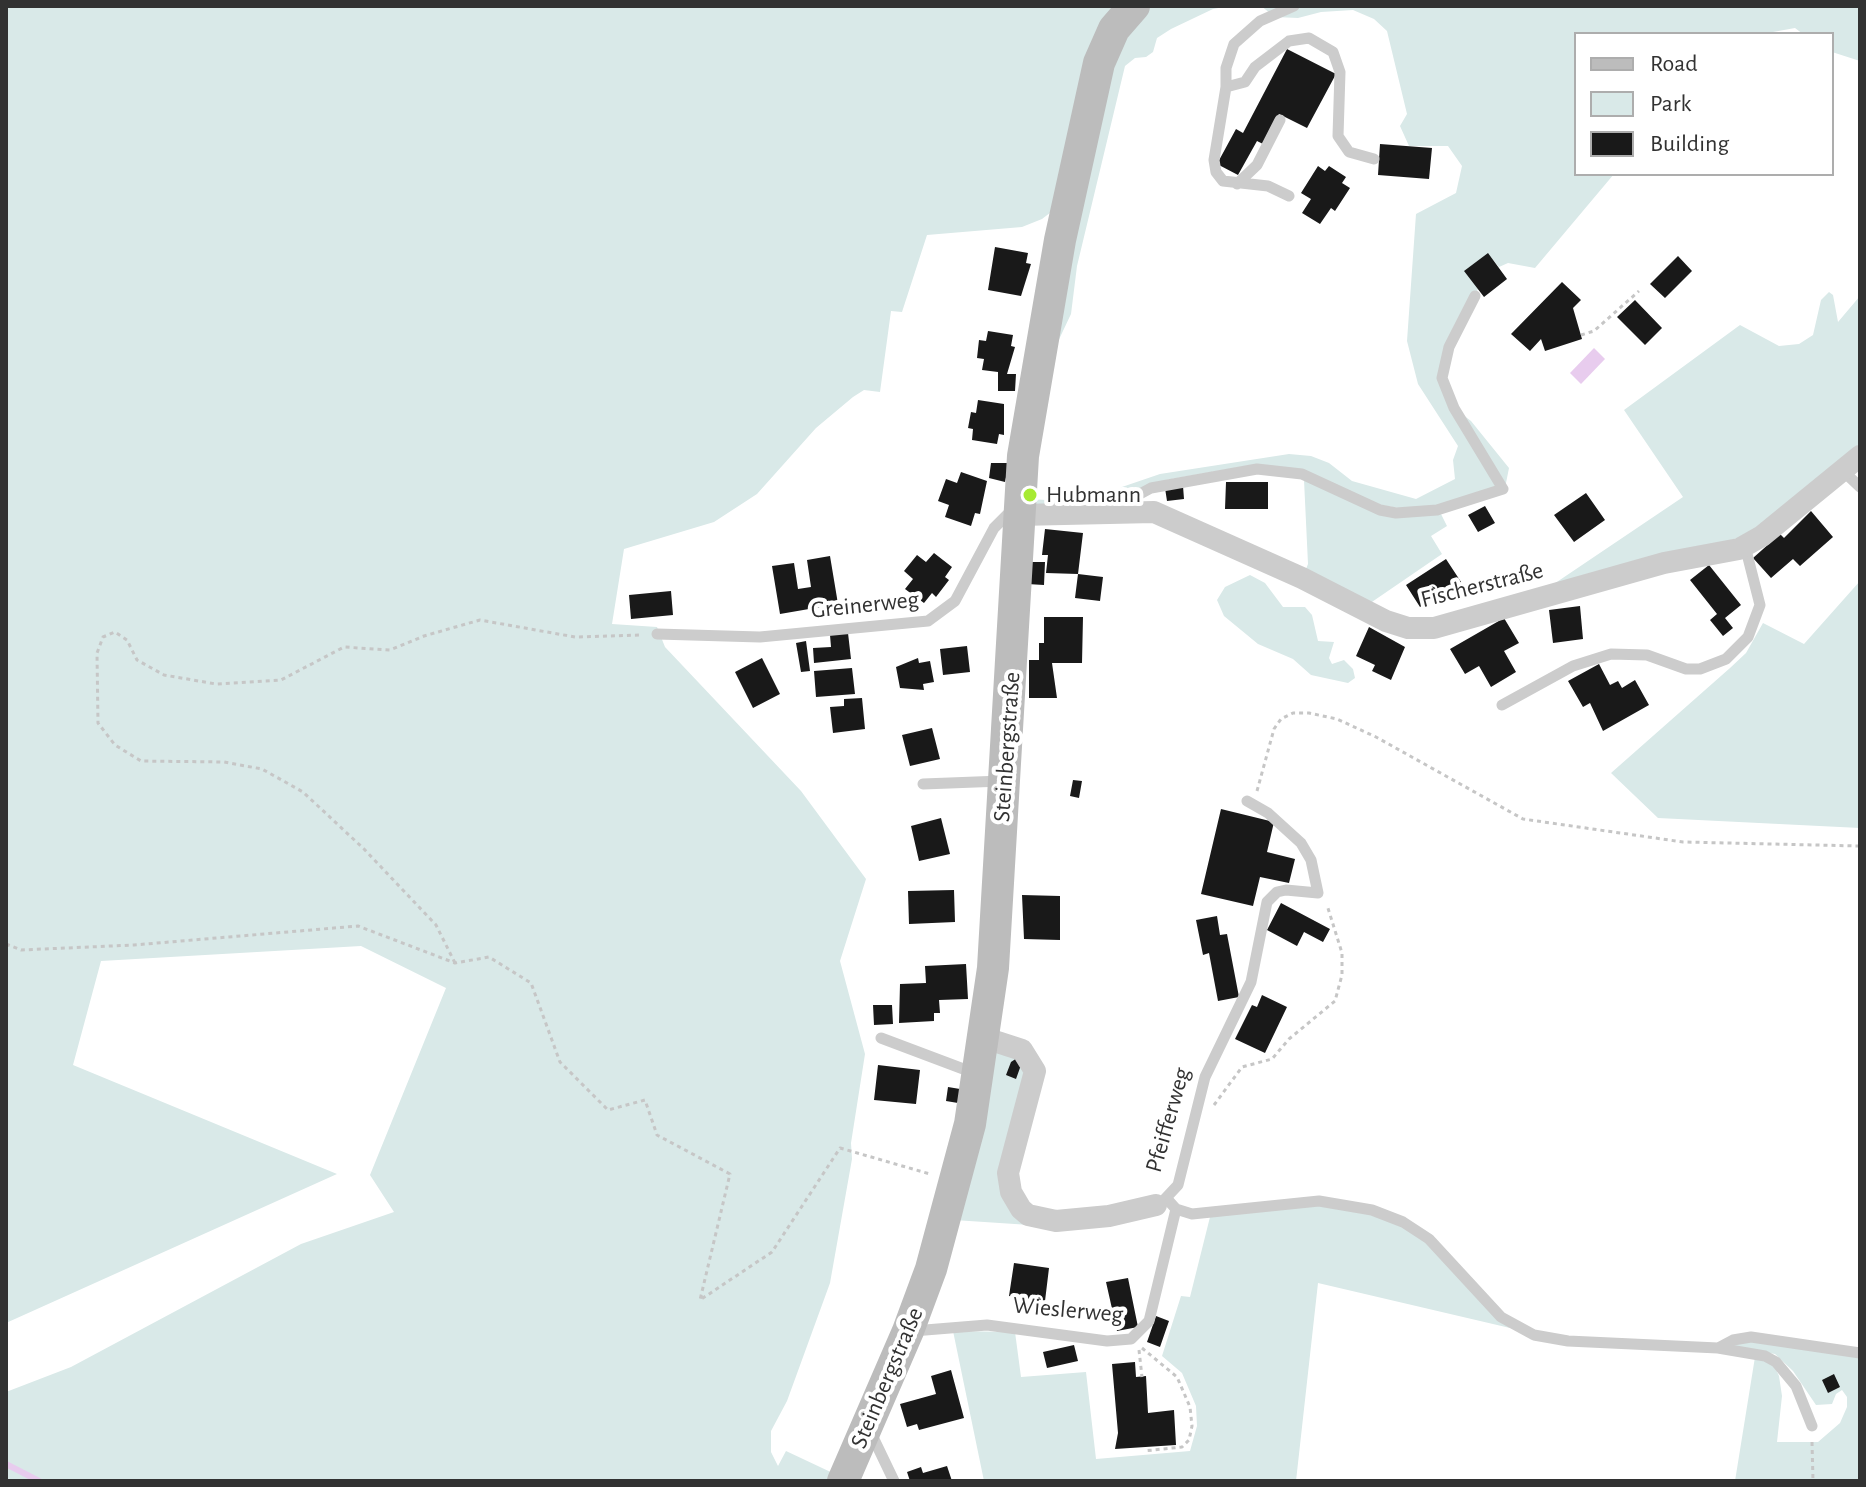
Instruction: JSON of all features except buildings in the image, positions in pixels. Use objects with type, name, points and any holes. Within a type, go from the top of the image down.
[{"type":"street","name":"Steinbergstraße","points":[[843,1481],[908,1331],[957,1182],[979,1075],[993,968],[1019,510],[1033,393],[1058,255],[1099,63],[1114,29],[1134,6]]},
{"type":"street","name":"Fischerstraße","points":[[1019,510],[1140,511],[1167,516],[1302,578],[1386,621],[1422,629],[1462,623],[1664,563],[1745,546],[1860,456]]},
{"type":"street","name":"Pfeifferweg","points":[[985,1038],[1022,1050],[1035,1071],[1008,1173],[1011,1192],[1021,1209],[1036,1218],[1056,1221],[1109,1216],[1166,1204]]},
{"type":"lane","points":[[1289,196],[1268,186],[1237,184],[1219,178],[1214,167],[1226,68],[1234,44],[1260,21],[1294,6]]},
{"type":"lane","points":[[1226,87],[1245,82],[1255,67],[1289,41],[1309,38],[1323,44],[1333,52],[1340,72],[1338,136],[1349,152],[1374,159]]},
{"type":"lane","points":[[1237,184],[1257,165],[1280,120]]},
{"type":"lane","name":"Fischerstraße","points":[[1106,513],[1151,488],[1257,469],[1302,474],[1380,510],[1410,514],[1437,510],[1503,489],[1454,408],[1442,378],[1449,347],[1475,296]]},
{"type":"lane","points":[[1842,470],[1860,487]]},
{"type":"lane","name":"Greinerweg","points":[[657,634],[760,637],[928,621],[955,601],[1004,515],[1019,510]]},
{"type":"lane","points":[[1502,705],[1573,666],[1611,654],[1647,655],[1686,669],[1700,669],[1726,659],[1748,637],[1760,605],[1745,546]]},
{"type":"lane","points":[[923,784],[1004,781]]},
{"type":"lane","points":[[1250,803],[1301,843],[1311,860],[1318,893]]},
{"type":"lane","name":"Pfeifferweg","points":[[1166,1204],[1182,1175],[1205,1077],[1251,982],[1267,902],[1277,892],[1286,890],[1318,893]]},
{"type":"lane","points":[[881,1038],[979,1075]]},
{"type":"lane","points":[[1166,1204],[1207,1214],[1319,1201],[1351,1204],[1416,1230],[1443,1250],[1501,1317],[1534,1335],[1568,1341],[1718,1348],[1756,1353],[1776,1362],[1796,1386],[1812,1426]]},
{"type":"lane","name":"Wieslerweg","points":[[908,1331],[976,1325],[1107,1341],[1131,1339],[1149,1321],[1166,1204]]},
{"type":"lane","points":[[1718,1348],[1733,1340],[1751,1337],[1860,1353]]},
{"type":"lane","points":[[867,1427],[894,1481]]},
{"type":"path","points":[[1581,335],[1594,331],[1639,291]]},
{"type":"path","points":[[455,963],[436,925],[364,849],[303,792],[262,769],[224,762],[141,761],[115,745],[98,723],[97,653],[103,637],[115,632],[127,640],[137,660],[164,675],[216,684],[281,680],[344,647],[390,650],[424,636],[480,620],[575,637],[657,634]]},
{"type":"path","points":[[1250,803],[1274,729],[1281,719],[1293,713],[1309,713],[1337,719],[1376,737],[1523,819],[1683,842],[1860,846]]},
{"type":"path","points":[[1192,1136],[1235,1073],[1242,1067],[1272,1059],[1289,1039],[1335,1001],[1342,975],[1342,953],[1329,909],[1318,893]]},
{"type":"path","points":[[6,944],[21,950],[120,946],[358,926],[455,963],[489,957],[531,983],[560,1062],[608,1110],[645,1100],[657,1135],[730,1174],[700,1300],[772,1252],[840,1148],[957,1182]]},
{"type":"path","points":[[1142,1377],[1139,1346],[1177,1377],[1190,1407],[1192,1426],[1189,1440],[1182,1447],[1144,1451]]},
{"type":"path","points":[[1812,1426],[1813,1481]]},
{"type":"green space","points":[[6,6],[1122,6],[1059,206],[1042,219],[1022,227],[927,235],[902,312],[891,311],[880,392],[864,390],[853,397],[816,428],[757,494],[714,522],[624,549],[612,624],[657,627],[665,647],[801,791],[866,879],[840,961],[865,1054],[851,1143],[852,1159],[830,1283],[787,1401],[771,1431],[771,1452],[778,1466],[786,1451],[837,1475],[834,1481],[6,1481],[6,1392],[71,1367],[301,1244],[394,1212],[370,1175],[446,988],[361,946],[101,961],[73,1065],[337,1174],[6,1323]]},
{"type":"green space","points":[[1148,6],[1229,6],[1213,9],[1171,29],[1157,38],[1153,52],[1146,57],[1135,58],[1125,66],[1077,266],[1071,314],[1045,369],[1107,65]]},
{"type":"green space","points":[[1261,6],[1860,6],[1860,61],[1834,53],[1834,32],[1800,32],[1795,28],[1773,32],[1574,32],[1574,176],[1612,176],[1535,268],[1508,263],[1499,267],[1488,254],[1478,289],[1443,362],[1454,408],[1471,421],[1509,468],[1506,483],[1436,506],[1410,510],[1381,505],[1303,470],[1257,464],[1166,480],[1097,506],[1051,510],[1032,502],[1030,499],[1078,502],[1160,474],[1289,454],[1311,456],[1329,463],[1352,481],[1416,499],[1455,479],[1453,460],[1458,446],[1418,384],[1407,341],[1416,214],[1456,193],[1462,166],[1448,146],[1409,146],[1400,126],[1407,114],[1387,31],[1374,19],[1353,10],[1321,12],[1298,18],[1275,17]]},
{"type":"green space","points":[[1829,292],[1833,295],[1838,322],[1860,296],[1860,451],[1759,532],[1539,594],[1683,497],[1624,410],[1740,325],[1779,346],[1799,344],[1813,335],[1821,300]]},
{"type":"green space","points":[[1304,480],[1395,517],[1441,514],[1447,526],[1431,536],[1442,554],[1366,606],[1304,574],[1308,564]]},
{"type":"green space","points":[[1250,575],[1265,583],[1283,607],[1305,607],[1312,615],[1318,641],[1334,642],[1329,658],[1332,664],[1344,660],[1353,669],[1355,678],[1348,683],[1311,675],[1293,659],[1258,644],[1224,616],[1217,600],[1225,587]]},
{"type":"green space","points":[[1860,581],[1860,828],[1658,818],[1611,773],[1746,653],[1763,623],[1804,644]]},
{"type":"green space","points":[[1004,1048],[1029,1068],[1003,1173],[1045,1226],[954,1220],[992,1055]]},
{"type":"green space","points":[[1319,1204],[1350,1208],[1401,1225],[1427,1242],[1510,1328],[1318,1283],[1296,1481],[984,1481],[953,1331],[1015,1332],[1021,1377],[1086,1372],[1096,1459],[1190,1451],[1197,1426],[1196,1406],[1182,1373],[1162,1356],[1181,1296],[1190,1297],[1210,1217]]},
{"type":"green space","points":[[1751,1341],[1860,1357],[1860,1481],[1735,1481],[1755,1357],[1774,1365],[1779,1376],[1782,1396],[1777,1442],[1818,1442],[1840,1423],[1847,1407],[1847,1397],[1842,1390],[1836,1394],[1832,1404],[1816,1405],[1793,1371],[1775,1354],[1730,1346]]},
{"type":"shaded area","points":[[1594,348],[1605,359],[1581,384],[1570,373]]},
{"type":"waterway","points":[[6,1464],[39,1481]]},
{"type":"place","name":"Hubmann","points":[[1030,495]]}]
